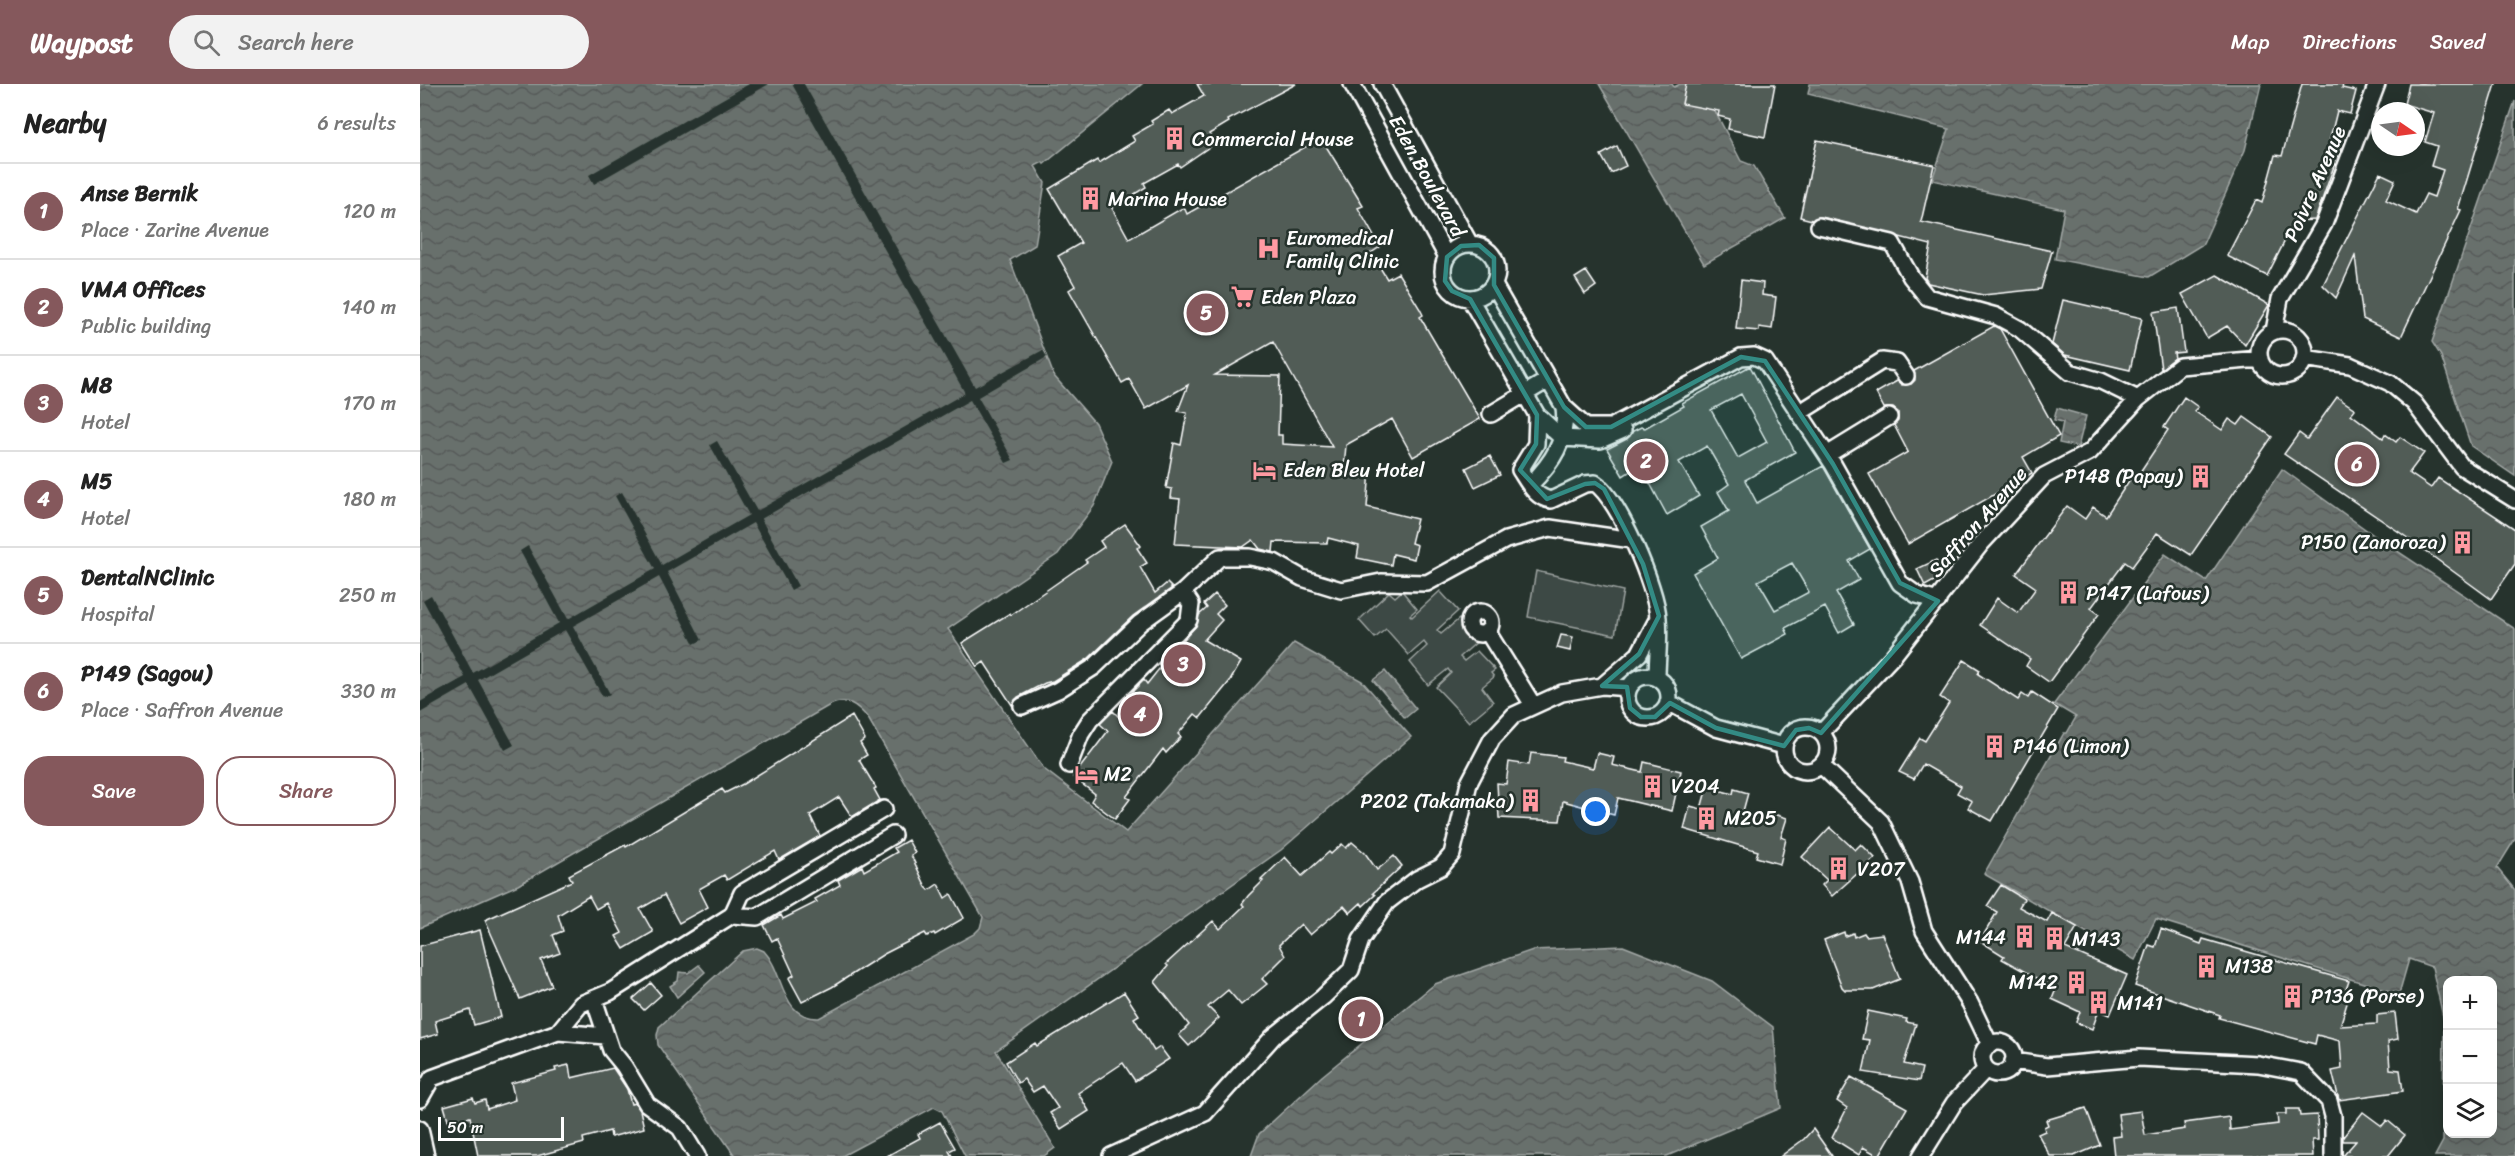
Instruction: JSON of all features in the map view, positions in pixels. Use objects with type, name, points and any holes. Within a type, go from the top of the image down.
[{"type":"street","name":"Eden Boulevard","points":[[1352,84],[1447,257]]},
{"type":"street","name":"Eden Boulevard","points":[[1382,84],[1470,244]]},
{"type":"street","name":"Poivre Avenue","points":[[2274,331],[2280,298],[2324,224],[2377,84]]},
{"type":"street","points":[[1819,226],[1892,243],[1911,277],[1927,297],[1996,316],[2020,329],[2070,372],[2101,381],[2138,399]]},
{"type":"street","name":"Eden Boulevard","points":[[1562,438],[1537,414],[1470,299],[1452,291],[1445,281],[1443,268],[1447,257],[1453,250],[1470,244],[1488,250],[1494,258],[1497,276],[1494,285],[1564,407],[1586,427],[1611,427],[1692,383]]},
{"type":"street","points":[[1470,299],[1479,297],[1494,285]]},
{"type":"street","points":[[2274,331],[2288,331],[2300,338],[2304,358],[2297,371],[2282,376],[2268,372],[2260,359],[2260,345],[2274,331]]},
{"type":"street","points":[[1562,438],[1600,440],[1637,423],[1692,383],[1741,357],[1754,356],[1765,361],[1771,369],[1827,455],[1900,583],[1917,595],[1938,601]]},
{"type":"street","points":[[2304,358],[2350,365],[2390,383],[2414,404],[2462,466],[2515,500]]},
{"type":"street","name":"Saffron Avenue","points":[[1821,733],[1893,656],[1980,545],[2044,476],[2090,452],[2138,399],[2180,366],[2260,359]]},
{"type":"street","points":[[1799,413],[1882,361],[1897,363],[1906,376]]},
{"type":"street","points":[[1491,414],[1548,380]]},
{"type":"street","points":[[1530,485],[1548,467],[1562,438],[1564,407]]},
{"type":"street","points":[[1537,414],[1536,444],[1530,458],[1520,470],[1539,496],[1551,500],[1585,484],[1595,483],[1604,489],[1643,564],[1659,616],[1657,678]]},
{"type":"street","points":[[1827,455],[1889,417]]},
{"type":"street","points":[[1022,706],[1058,690],[1094,667],[1140,623],[1183,592],[1220,557],[1250,557],[1274,562],[1302,578],[1341,590],[1381,582],[1427,584],[1506,540],[1550,528],[1632,540]]},
{"type":"street","points":[[1069,765],[1081,734],[1090,720],[1189,620],[1191,604],[1183,592]]},
{"type":"street","points":[[1602,686],[1639,654],[1659,616]]},
{"type":"street","points":[[1487,631],[1533,705]]},
{"type":"street","points":[[1644,677],[1657,678],[1666,688],[1668,702],[1661,714],[1654,717],[1641,717],[1630,708],[1627,694],[1629,688],[1644,677]]},
{"type":"street","points":[[1112,1156],[1205,1113],[1273,1037],[1323,998],[1351,970],[1361,940],[1387,902],[1417,879],[1441,867],[1452,854],[1469,783],[1492,739],[1514,715],[1562,693],[1602,686],[1629,688]]},
{"type":"street","points":[[1668,702],[1716,728],[1784,746]]},
{"type":"street","points":[[1809,728],[1821,733],[1827,746],[1825,760],[1821,765],[1807,772],[1799,771],[1787,761],[1784,746],[1786,740],[1796,730],[1809,728]]},
{"type":"street","points":[[1821,765],[1881,822],[1910,882],[1924,932],[1970,1003],[1990,1045]]},
{"type":"street","points":[[558,1032],[581,1004],[649,969],[732,915],[742,893],[884,809]]},
{"type":"street","points":[[732,915],[757,917],[893,835]]},
{"type":"street","points":[[594,999],[610,1050],[624,1066],[647,1104],[680,1128],[697,1156]]},
{"type":"street","points":[[420,1099],[432,1078],[558,1032],[605,1036]]},
{"type":"street","points":[[1986,1069],[2000,1074],[2009,1070],[2013,1061],[2012,1051],[2005,1044],[1990,1045]]},
{"type":"street","points":[[1986,1069],[1982,1056],[1990,1045]]},
{"type":"street","points":[[2013,1061],[2047,1066],[2139,1058],[2258,1064],[2301,1072],[2329,1101],[2333,1116],[2333,1156]]},
{"type":"street","points":[[1921,1156],[1954,1103],[1986,1069]]},
{"type":"street","points":[[420,1130],[426,1156]]},
{"type":"highlighted area","points":[[1479,245],[1494,258],[1494,285],[1564,407],[1586,427],[1611,427],[1741,357],[1765,361],[1833,464],[1900,583],[1938,601],[1821,733],[1809,728],[1796,730],[1784,746],[1716,728],[1670,703],[1655,717],[1641,717],[1630,708],[1627,687],[1602,686],[1639,654],[1659,616],[1643,564],[1604,489],[1595,483],[1585,484],[1547,499],[1520,470],[1536,444],[1537,415],[1470,299],[1452,291],[1445,281],[1447,257],[1461,246]]},
{"type":"shaded area","points":[[1536,571],[1623,591],[1615,635],[1528,617]]},
{"type":"shaded area","points":[[1402,591],[1417,609],[1410,615],[1412,617],[1440,591],[1458,611],[1437,630],[1441,634],[1459,619],[1478,641],[1460,657],[1464,661],[1477,651],[1495,670],[1491,673],[1494,677],[1482,687],[1493,702],[1469,722],[1436,687],[1451,673],[1448,669],[1428,685],[1410,662],[1427,646],[1424,642],[1409,655],[1386,629],[1375,638],[1359,620],[1389,592],[1395,597]]},
{"type":"water","points":[[420,84],[1142,84],[1044,164],[1043,162],[1035,166],[1045,183],[1035,245],[1010,260],[1054,376],[1095,423],[1112,461],[1094,506],[1058,554],[948,629],[1044,769],[1126,832],[1294,643],[1362,681],[1411,737],[1281,850],[996,1051],[1055,1148],[1044,1156],[965,1156],[942,1111],[934,1107],[842,1156],[735,1156],[658,1045],[659,1027],[743,951],[757,948],[764,951],[771,960],[790,1003],[806,1016],[819,1018],[974,934],[980,928],[983,917],[868,718],[851,703],[841,702],[830,705],[518,885],[420,928]]},
{"type":"water","points":[[1599,84],[1672,84],[1674,87],[1680,84],[1701,84],[1741,161],[1754,166],[1785,218],[1704,264]]},
{"type":"water","points":[[1810,84],[2261,84],[2245,150],[2203,244],[2149,277],[2055,259],[2064,209],[1932,180],[1949,129],[1808,94]]},
{"type":"water","points":[[2515,101],[2515,476],[2471,446],[2441,356],[2432,342]]},
{"type":"water","points":[[2057,408],[2086,416],[2078,447],[2059,443],[2063,422],[2054,420]]},
{"type":"water","points":[[2282,469],[2379,539],[2515,629],[2515,839],[2497,868],[2515,890],[2515,1156],[2435,1156],[2443,1138],[2497,1138],[2497,976],[2443,976],[2443,1016],[2432,967],[2409,959],[2399,994],[2156,919],[2135,960],[1984,874],[2064,733],[2067,733],[2076,717],[2054,704],[2165,554],[2206,581]]},
{"type":"water","points":[[1385,671],[1416,709],[1405,718],[1373,680]]},
{"type":"water","points":[[1623,946],[1712,981],[1773,1027],[1781,1108],[1667,1156],[1251,1156],[1259,1134],[1322,1076],[1435,984],[1533,950]]},
{"type":"water","points":[[699,965],[705,972],[677,997],[670,986],[678,981],[679,972],[688,973]]},
{"type":"pier","points":[[749,84],[769,84],[594,184],[589,175]]},
{"type":"pier","points":[[792,84],[804,84],[975,387],[1043,350],[1047,357],[978,397],[1013,460],[1006,463],[970,400],[761,519],[798,586],[791,590],[753,523],[667,572],[702,640],[694,644],[659,577],[573,626],[610,694],[603,697],[565,630],[478,680],[514,745],[505,750],[469,685],[420,713],[420,702],[465,677],[423,600],[431,595],[473,673],[559,623],[520,551],[528,546],[568,619],[655,569],[615,496],[622,492],[662,565],[749,515],[710,445],[717,441],[757,511],[965,393]]},
{"type":"building","name":"Eden Plaza","points":[[1197,84],[1296,84],[1228,120],[1229,122],[1209,134],[1215,143],[1180,167],[1178,164],[1144,183],[1146,187],[1112,208],[1129,239],[1184,207],[1187,214],[1321,138],[1363,206],[1358,208],[1380,247],[1371,253],[1387,279],[1398,273],[1423,315],[1420,317],[1480,419],[1413,457],[1392,419],[1346,445],[1344,468],[1370,471],[1367,507],[1417,519],[1411,543],[1417,545],[1414,559],[1393,554],[1391,565],[1357,558],[1359,546],[1328,538],[1327,543],[1274,542],[1273,552],[1260,549],[1253,540],[1243,547],[1175,544],[1180,499],[1171,498],[1172,489],[1166,488],[1174,443],[1181,445],[1187,413],[1178,411],[1188,385],[1146,409],[1129,379],[1122,383],[1069,290],[1075,286],[1058,256],[1081,243],[1049,189],[1097,160],[1099,163],[1135,141],[1132,136],[1153,124],[1151,121],[1169,110],[1172,114],[1204,96]],"holes":[[[1273,342],[1332,447],[1282,444],[1282,435],[1278,435],[1280,376],[1215,375]]]},
{"type":"building","points":[[1686,84],[1775,84],[1765,137],[1728,129],[1730,119],[1718,116],[1719,111],[1682,104]]},
{"type":"building","points":[[2302,84],[2343,84],[2342,88],[2356,91],[2350,114],[2337,111],[2329,143],[2341,146],[2315,220],[2295,221],[2267,276],[2227,256],[2256,200],[2262,203],[2275,155],[2282,156]]},
{"type":"building","points":[[2409,84],[2496,84],[2458,209],[2461,210],[2401,337],[2363,319],[2355,256],[2336,298],[2323,285],[2380,173],[2395,180],[2386,200],[2416,214],[2426,194],[2434,197],[2443,170],[2431,166],[2437,146],[2425,142],[2434,113],[2425,110],[2425,102],[2404,102]]},
{"type":"building","points":[[1817,140],[1934,165],[1921,222],[2052,251],[2041,289],[1983,295],[1928,283],[1925,278],[1931,245],[1821,217],[1812,220],[1800,217]]},
{"type":"building","points":[[1617,146],[1626,166],[1611,173],[1601,155]]},
{"type":"building","points":[[1586,271],[1596,286],[1585,294],[1575,278]]},
{"type":"building","points":[[2217,275],[2269,305],[2245,345],[2227,326],[2207,338],[2182,294]]},
{"type":"building","points":[[1741,280],[1763,283],[1762,295],[1776,297],[1772,329],[1759,327],[1759,331],[1736,329]]},
{"type":"building","points":[[2063,300],[2142,318],[2130,370],[2065,355],[2052,344]]},
{"type":"building","points":[[2178,308],[2184,352],[2174,353],[2175,358],[2161,369],[2153,312]]},
{"type":"building","points":[[1994,326],[2000,329],[2059,436],[2023,457],[2032,473],[1908,544],[1869,474],[1908,452],[1894,425],[1898,421],[1898,412],[1893,408],[1884,408],[1876,393],[1897,381],[1902,385],[1911,384],[1915,380],[1914,371]]},
{"type":"building","points":[[1750,366],[1795,452],[1745,480],[1757,503],[1823,466],[1870,549],[1849,561],[1859,580],[1836,593],[1854,624],[1839,633],[1825,607],[1785,628],[1788,634],[1741,659],[1693,573],[1718,558],[1701,527],[1729,511],[1718,492],[1729,484],[1707,446],[1679,462],[1699,496],[1667,515],[1640,465],[1623,476],[1607,449],[1627,439],[1633,431],[1641,427],[1645,428],[1684,406],[1682,403]],"holes":[[[1741,394],[1767,442],[1738,458],[1711,410]],[[1792,563],[1809,592],[1775,610],[1758,581]]]},
{"type":"building","points":[[2184,397],[2198,407],[2194,411],[2222,430],[2229,419],[2238,425],[2244,417],[2272,437],[2191,555],[2157,533],[2132,567],[2125,562],[2091,608],[2099,614],[2049,682],[2026,666],[2030,659],[1980,625],[1997,598],[2018,613],[2036,588],[2016,574],[2067,506],[2085,519],[2093,507],[2106,516],[2132,476],[2136,478],[2168,430],[2164,427]]},
{"type":"building","points":[[2337,397],[2355,409],[2351,414],[2383,438],[2385,434],[2396,442],[2400,437],[2424,453],[2409,473],[2431,488],[2438,478],[2515,529],[2515,564],[2491,599],[2402,534],[2284,454],[2299,433],[2307,439]]},
{"type":"building","points":[[1490,456],[1500,475],[1475,487],[1466,468]]},
{"type":"building","points":[[1125,524],[1141,546],[1137,548],[1147,563],[1140,567],[1155,593],[1167,583],[1172,588],[1133,616],[1088,659],[1053,681],[1018,697],[1012,705],[984,662],[977,667],[962,643],[1010,613],[1011,615],[1087,562],[1085,560],[1104,547],[1100,541]]},
{"type":"building","points":[[1936,560],[1943,576],[1925,586],[1917,569]]},
{"type":"building","points":[[1215,594],[1225,605],[1216,614],[1222,620],[1204,640],[1241,662],[1230,681],[1200,718],[1195,714],[1178,734],[1181,737],[1166,753],[1163,749],[1126,797],[1130,799],[1115,819],[1091,801],[1095,794],[1073,777],[1108,731],[1100,724],[1113,711],[1120,718],[1139,700],[1132,692],[1144,680],[1147,684],[1163,664],[1168,668],[1185,638],[1196,626],[1199,615],[1207,608],[1204,604]]},
{"type":"building","points":[[1561,635],[1573,637],[1570,651],[1557,648]]},
{"type":"building","name":"P146 (Limon)","points":[[1964,660],[1980,670],[1978,674],[2018,700],[2022,694],[2028,698],[2032,692],[2058,709],[1992,821],[1968,808],[1972,801],[1957,793],[1961,786],[1923,764],[1914,779],[1899,772],[1920,738],[1925,741],[1949,703],[1940,697]]},
{"type":"building","points":[[852,716],[865,739],[860,743],[867,755],[859,760],[876,788],[874,789],[880,800],[852,817],[839,797],[810,815],[820,836],[779,860],[775,851],[727,880],[724,875],[699,889],[708,907],[679,923],[664,895],[640,909],[653,932],[624,949],[616,936],[622,933],[606,903],[596,909],[589,896],[558,915],[563,931],[553,935],[560,953],[541,960],[552,986],[520,999],[485,920],[572,881],[569,875],[625,845],[626,847],[722,789],[725,793],[743,784]]},
{"type":"building","points":[[1531,753],[1563,757],[1562,761],[1593,768],[1597,753],[1614,757],[1612,765],[1642,772],[1644,762],[1681,771],[1672,811],[1618,798],[1614,815],[1563,801],[1560,821],[1499,818],[1497,783],[1506,784],[1509,762],[1529,765]]},
{"type":"building","points":[[1707,787],[1733,794],[1734,789],[1748,793],[1742,815],[1770,823],[1773,814],[1787,818],[1781,837],[1786,839],[1780,864],[1756,857],[1758,851],[1684,829],[1690,806],[1701,809]]},
{"type":"building","name":"V207","points":[[1830,827],[1855,850],[1861,844],[1875,858],[1832,896],[1822,885],[1827,880],[1802,857]]},
{"type":"building","points":[[908,840],[915,853],[911,855],[926,887],[929,890],[938,884],[945,898],[951,894],[964,918],[935,935],[934,933],[927,936],[925,933],[884,954],[832,987],[802,1002],[789,978],[794,975],[777,938],[772,941],[764,925],[781,915],[783,919],[817,902],[815,899],[840,885],[838,880],[862,866],[864,871],[897,852],[894,848]]},
{"type":"building","points":[[1352,842],[1365,853],[1377,870],[1394,856],[1402,866],[1373,893],[1375,895],[1363,906],[1361,903],[1350,913],[1344,906],[1310,935],[1301,924],[1279,945],[1285,956],[1262,979],[1267,984],[1241,1005],[1228,990],[1208,1007],[1219,1018],[1189,1046],[1179,1035],[1189,1025],[1155,982],[1168,966],[1166,964],[1213,921],[1220,929],[1244,906],[1242,904],[1263,881],[1261,880],[1285,857],[1302,876],[1329,852],[1331,854],[1342,844],[1346,848]]},
{"type":"building","points":[[2001,885],[2024,899],[2019,907],[2047,922],[2052,913],[2077,927],[2065,948],[2127,975],[2110,1015],[2099,1010],[2092,1029],[2076,1022],[2080,1012],[2052,999],[2056,989],[2002,959],[2004,956],[1980,941],[1997,912],[1987,906]]},
{"type":"building","points":[[2161,929],[2201,944],[2203,939],[2349,981],[2343,998],[2348,1000],[2340,1026],[2377,1024],[2377,1015],[2395,1013],[2398,1039],[2388,1041],[2390,1069],[2400,1070],[2403,1091],[2339,1100],[2332,1071],[2342,1069],[2340,1041],[2317,1035],[2315,1044],[2219,1018],[2220,1015],[2135,986],[2149,945],[2155,947]]},
{"type":"building","points":[[480,930],[501,1017],[474,1025],[470,1010],[435,1021],[438,1034],[420,1039],[420,946]]},
{"type":"building","points":[[1844,932],[1845,936],[1853,933],[1854,937],[1864,933],[1866,936],[1882,934],[1900,979],[1873,990],[1845,990],[1824,940]]},
{"type":"building","points":[[651,983],[661,995],[644,1010],[633,999]]},
{"type":"building","points":[[1124,992],[1139,1015],[1134,1018],[1154,1051],[1160,1047],[1169,1059],[1135,1081],[1123,1063],[1078,1093],[1089,1111],[1061,1129],[1050,1113],[1058,1108],[1043,1086],[1033,1092],[1024,1079],[1018,1083],[1006,1062],[1035,1043],[1037,1046]]},
{"type":"building","points":[[1868,1011],[1907,1019],[1906,1022],[1916,1024],[1904,1064],[1922,1068],[1919,1081],[1863,1072],[1870,1040],[1862,1039]]},
{"type":"building","points":[[569,1065],[571,1078],[613,1068],[627,1089],[631,1104],[635,1103],[640,1110],[644,1128],[611,1137],[610,1131],[583,1138],[584,1143],[537,1156],[478,1156],[470,1117],[449,1123],[444,1106],[473,1098],[475,1103],[485,1100],[487,1109],[515,1100],[511,1083],[556,1071],[555,1068]]},
{"type":"building","points":[[1851,1077],[1907,1108],[1879,1156],[1863,1147],[1859,1155],[1832,1138],[1847,1108],[1837,1101]]},
{"type":"building","points":[[2086,1108],[2100,1145],[2074,1156],[2050,1156],[2038,1134],[2045,1131],[2044,1127],[2048,1125],[2046,1120]]},
{"type":"building","points":[[2286,1109],[2299,1109],[2300,1116],[2317,1115],[2318,1140],[2312,1140],[2313,1156],[2114,1156],[2112,1137],[2121,1136],[2118,1114],[2141,1111],[2145,1135],[2185,1129],[2184,1123],[2229,1117],[2230,1130],[2278,1124],[2277,1114],[2286,1114]]},
{"type":"building","points":[[2363,1112],[2382,1126],[2387,1120],[2405,1135],[2388,1156],[2343,1156],[2356,1141],[2343,1141],[2343,1137]]},
{"type":"building","points":[[940,1122],[955,1148],[949,1151],[952,1156],[887,1156],[920,1138],[918,1134]]},
{"type":"building","points":[[1813,1129],[1832,1156],[1781,1156],[1804,1139]]},
{"type":"place","name":"Commercial House","points":[[1174,139]]},
{"type":"place","name":"Marina House","points":[[1090,199]]},
{"type":"place","name":"Euromedical Family Clinic","points":[[1268,249]]},
{"type":"place","name":"Eden Plaza","points":[[1243,297]]},
{"type":"place","name":"DentalNClinic","points":[[1206,313]]},
{"type":"place","name":"VMA Offices","points":[[1646,461]]},
{"type":"place","name":"P149 (Sagou)","points":[[2357,464]]},
{"type":"place","name":"Eden Bleu Hotel","points":[[1265,470]]},
{"type":"place","name":"P148 (Papay)","points":[[2200,476]]},
{"type":"place","name":"P150 (Zanoroza)","points":[[2463,542]]},
{"type":"place","name":"P147 (Lafous)","points":[[2068,593]]},
{"type":"place","name":"M8","points":[[1183,664]]},
{"type":"place","name":"M5","points":[[1140,714]]},
{"type":"place","name":"P146 (Limon)","points":[[1995,746]]},
{"type":"place","name":"M2","points":[[1086,774]]},
{"type":"place","name":"V204","points":[[1653,786]]},
{"type":"place","name":"P202 (Takamaka)","points":[[1531,801]]},
{"type":"place","name":"M205","points":[[1706,818]]},
{"type":"place","name":"V207","points":[[1839,869]]},
{"type":"place","name":"M144","points":[[2024,937]]},
{"type":"place","name":"M143","points":[[2054,939]]},
{"type":"place","name":"M138","points":[[2207,966]]},
{"type":"place","name":"M142","points":[[2076,982]]},
{"type":"place","name":"P136 (Porse)","points":[[2293,996]]},
{"type":"place","name":"M141","points":[[2099,1003]]},
{"type":"place","name":"Anse Bernik","points":[[1361,1019]]}]
